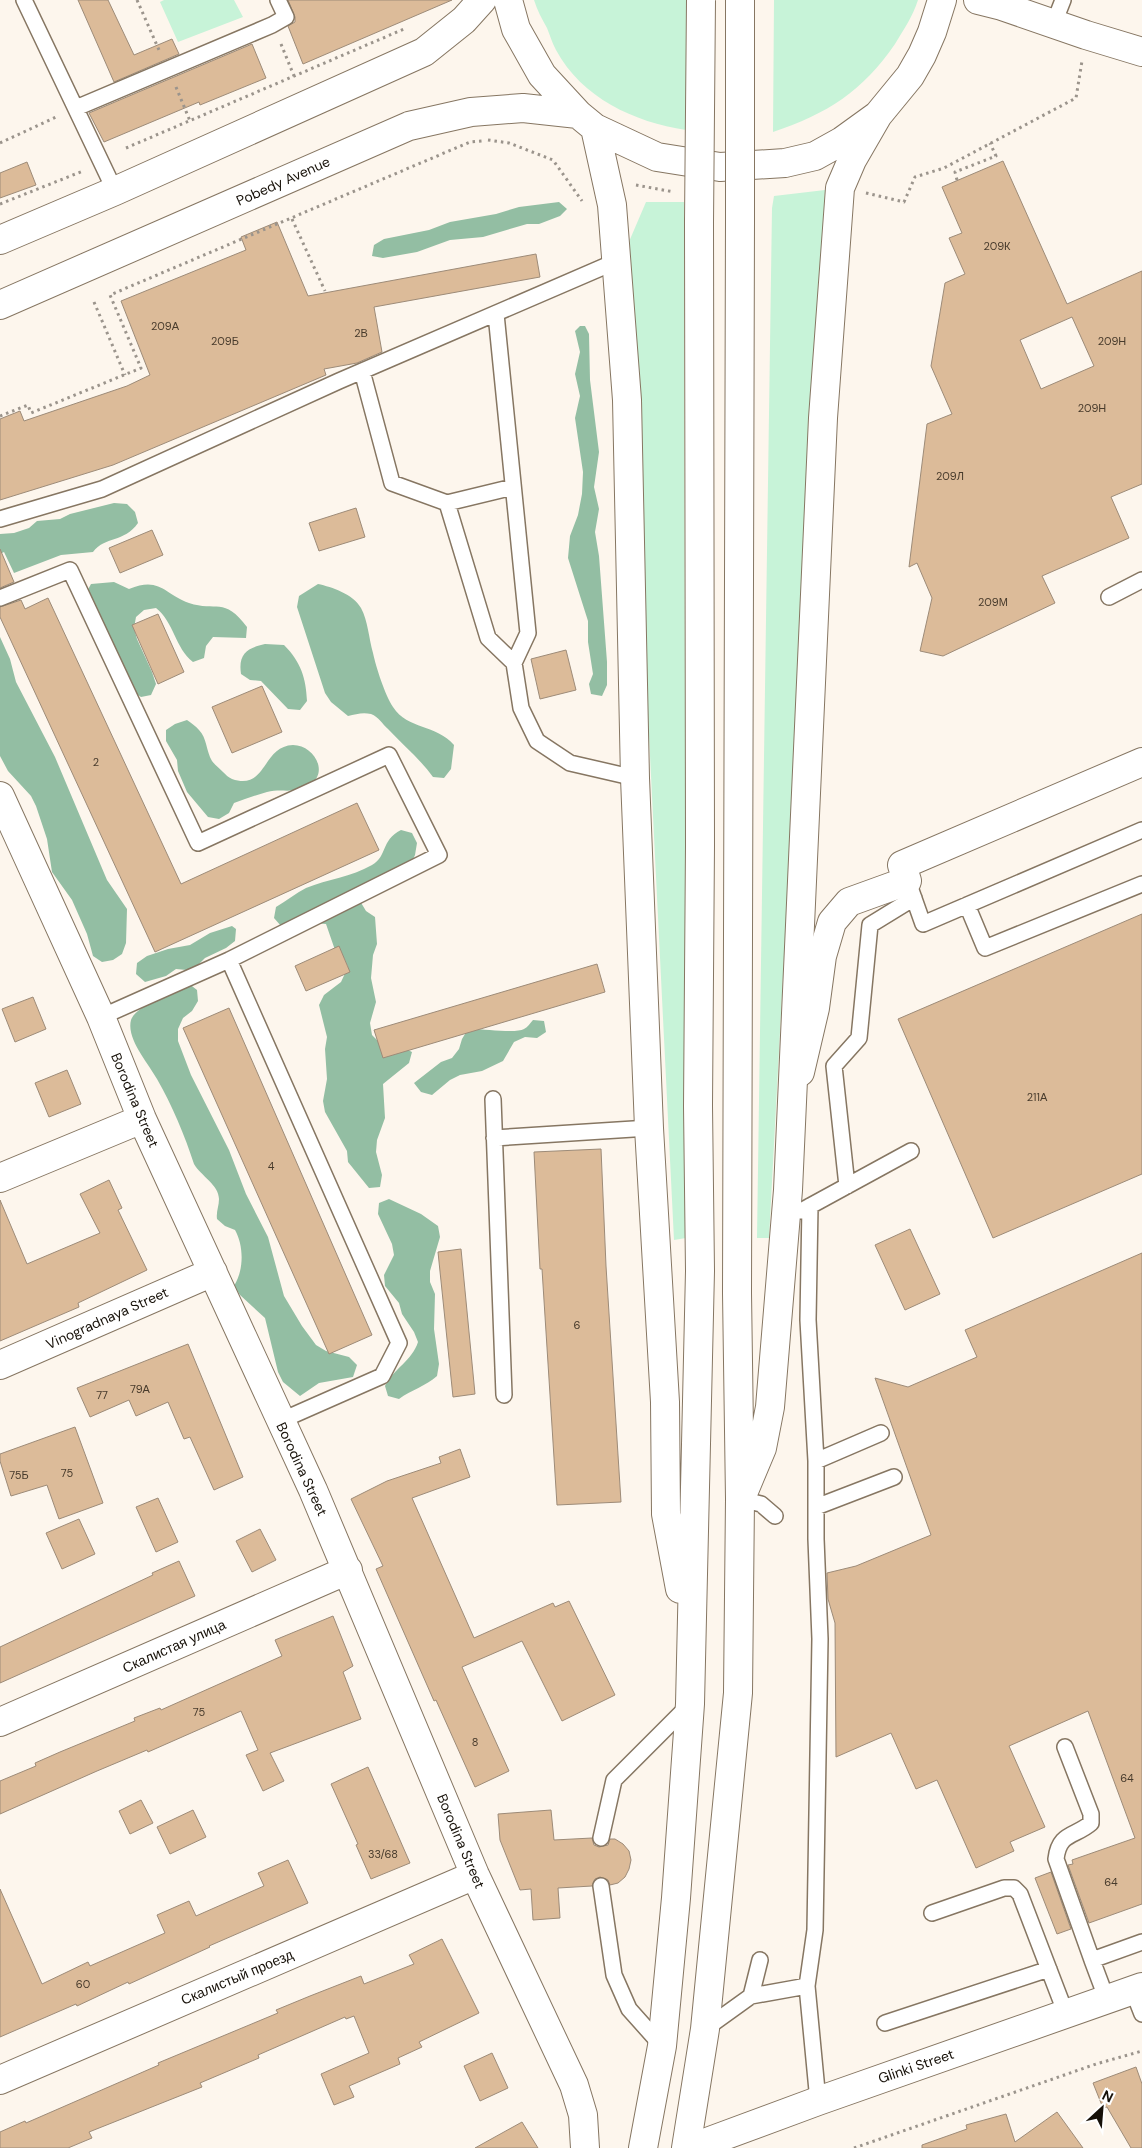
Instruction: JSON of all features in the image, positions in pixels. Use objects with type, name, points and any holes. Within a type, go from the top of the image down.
[{"type":"main road","points":[[0,240],[115,191],[424,52],[464,20],[482,0]]},
{"type":"main road","points":[[508,0],[516,29],[542,75],[587,121],[656,157],[720,167],[785,163],[815,156],[842,141],[878,115]]},
{"type":"main road","points":[[642,2148],[662,2046],[676,1898],[690,1704],[700,1271],[698,1116],[701,0]]},
{"type":"main road","points":[[686,2148],[705,2029],[738,1693],[740,1499],[737,1293],[740,0]]},
{"type":"main road","points":[[740,1499],[762,1448],[770,1407],[779,1300],[792,1120],[823,418],[840,188],[849,166],[878,115],[914,69],[932,32],[942,0]]},
{"type":"main road","points":[[978,0],[1059,12],[1086,36],[1142,52]]},
{"type":"main road","name":"Pobedy Avenue","points":[[0,305],[409,126],[471,112],[523,108],[587,121]]},
{"type":"main road","points":[[587,121],[612,205],[627,400],[635,778],[649,1128],[665,1402],[666,1514],[691,1642]]},
{"type":"main road","points":[[792,1120],[815,1008],[822,956],[832,922],[849,902],[911,890],[902,865],[1142,762]]},
{"type":"main road","name":"Borodina Street","points":[[0,796],[7,831],[101,1017],[142,1118],[280,1421],[314,1490],[475,1875],[574,2086],[583,2115],[585,2148]]},
{"type":"main road","points":[[0,1178],[142,1118]]},
{"type":"main road","name":"Vinogradnaya Street","points":[[0,1365],[213,1272]]},
{"type":"main road","name":"Скалистая улица","points":[[0,1722],[348,1570]]},
{"type":"main road","name":"Скалистый проезд","points":[[0,2080],[475,1875]]},
{"type":"main road","name":"Glinki Street","points":[[691,2148],[818,2100],[1107,2000],[1139,1997]]},
{"type":"lane","points":[[24,0],[115,191]]},
{"type":"lane","points":[[76,108],[272,25],[286,17],[278,0]]},
{"type":"lane","points":[[0,519],[102,489],[362,371],[617,261]]},
{"type":"lane","points":[[496,314],[528,633],[514,663],[521,708],[537,741],[570,763],[635,778]]},
{"type":"lane","points":[[362,371],[392,483],[447,503],[513,487]]},
{"type":"lane","points":[[447,503],[488,638],[514,663]]},
{"type":"lane","points":[[0,598],[70,570],[198,843],[389,756],[439,855],[229,960],[101,1017]]},
{"type":"lane","points":[[1109,597],[1142,580]]},
{"type":"lane","points":[[847,1186],[834,1066],[858,1038],[870,925],[911,890],[923,924],[1142,830]]},
{"type":"lane","points":[[967,905],[985,948],[1142,884]]},
{"type":"lane","points":[[229,960],[399,1343],[382,1376],[280,1421]]},
{"type":"lane","points":[[493,1099],[504,1395]]},
{"type":"lane","points":[[494,1138],[649,1128]]},
{"type":"lane","points":[[785,1220],[911,1151]]},
{"type":"lane","points":[[810,1206],[808,1320],[816,1461],[820,1639],[819,1815],[815,1930],[806,1986],[818,2100]]},
{"type":"lane","points":[[779,1300],[808,1320]]},
{"type":"lane","points":[[816,1461],[881,1433]]},
{"type":"lane","points":[[816,1507],[894,1477]]},
{"type":"lane","points":[[740,1499],[761,1504],[775,1516]]},
{"type":"lane","points":[[601,1838],[614,1780],[690,1704]]},
{"type":"lane","points":[[1065,1747],[1091,1814],[1092,1823],[1085,1829],[1063,1840],[1059,1846],[1056,1859],[1107,2000]]},
{"type":"lane","points":[[601,1886],[614,1975],[629,2009],[662,2046]]},
{"type":"lane","points":[[932,1913],[1004,1888],[1014,1888],[1020,1894],[1066,2014]]},
{"type":"lane","points":[[1092,1960],[1142,1942]]},
{"type":"lane","points":[[751,1996],[760,1960]]},
{"type":"lane","points":[[885,2023],[1049,1969]]},
{"type":"lane","points":[[705,2029],[751,1996],[806,1986]]},
{"type":"path","points":[[272,25],[294,76]]},
{"type":"path","points":[[126,148],[410,26]]},
{"type":"path","points":[[863,193],[904,202],[914,177],[944,168],[1076,98],[1086,36]]},
{"type":"path","points":[[0,143],[60,115]]},
{"type":"path","points":[[0,416],[28,405],[31,413],[141,368],[110,295],[470,142],[487,140],[509,142],[553,160],[584,204]]},
{"type":"path","points":[[958,180],[955,172],[996,156],[990,143]]},
{"type":"path","points":[[0,204],[102,164]]},
{"type":"path","points":[[630,184],[678,193]]},
{"type":"path","points":[[292,219],[325,291]]},
{"type":"path","points":[[94,302],[125,375]]},
{"type":"path","points":[[854,2148],[1096,2064],[1142,2050]]},
{"type":"green space","points":[[164,0],[234,0],[243,17],[178,42],[160,2]]},
{"type":"green space","points":[[534,0],[687,0],[686,130],[647,121],[629,114],[611,105],[580,82],[556,50]]},
{"type":"green space","points":[[774,0],[918,0],[911,17],[895,44],[883,61],[857,88],[827,109],[773,132]]},
{"type":"green space","points":[[825,190],[769,1238],[757,1238],[772,208],[774,196]]},
{"type":"green space","points":[[559,202],[567,209],[560,216],[539,224],[527,224],[483,237],[450,240],[417,252],[383,258],[372,256],[374,245],[384,239],[429,230],[450,222],[496,214],[519,207]]},
{"type":"green space","points":[[646,202],[684,202],[686,1238],[674,1240],[625,251]]},
{"type":"green space","points":[[580,326],[585,326],[589,334],[590,380],[599,452],[594,487],[599,509],[595,532],[599,556],[607,662],[607,685],[602,696],[591,694],[589,684],[593,674],[588,642],[588,621],[568,558],[570,536],[578,515],[582,494],[583,472],[575,418],[580,396],[575,374],[580,352],[575,331]]},
{"type":"green space","points":[[114,503],[127,504],[135,512],[138,523],[127,534],[103,544],[93,552],[61,555],[14,573],[4,552],[0,554],[0,534],[14,533],[29,528],[37,521],[60,519],[70,514]]},
{"type":"green space","points":[[114,582],[129,589],[148,584],[155,585],[189,603],[226,608],[239,617],[247,627],[246,638],[213,637],[206,646],[204,658],[193,662],[182,650],[162,614],[156,608],[144,610],[136,617],[134,628],[156,684],[151,695],[141,697],[131,690],[85,595],[91,584]]},
{"type":"green space","points":[[318,584],[336,589],[348,595],[361,608],[381,681],[393,707],[406,720],[439,733],[454,745],[451,769],[444,778],[433,777],[376,717],[365,713],[348,716],[331,702],[325,693],[297,607],[299,596]]},
{"type":"green space","points":[[0,637],[10,659],[16,682],[55,757],[107,880],[127,909],[126,943],[122,954],[113,960],[102,962],[93,956],[87,934],[72,900],[52,872],[47,839],[36,806],[31,796],[8,771],[0,756]]},
{"type":"green space","points":[[265,644],[284,645],[295,658],[302,671],[307,701],[300,710],[288,709],[261,681],[250,680],[241,674],[241,661],[245,653]]},
{"type":"green space","points":[[187,720],[202,733],[212,761],[232,779],[243,781],[252,779],[259,774],[275,752],[283,747],[293,745],[307,749],[312,754],[316,760],[319,772],[316,779],[305,787],[294,790],[267,792],[234,803],[229,813],[219,819],[208,817],[187,792],[178,771],[177,760],[166,741],[166,730],[175,724]]},
{"type":"green space","points":[[401,830],[412,833],[417,843],[415,855],[410,866],[360,901],[366,911],[375,917],[377,944],[373,955],[371,978],[376,1002],[370,1023],[372,1035],[381,1044],[402,1047],[412,1052],[409,1063],[383,1084],[385,1118],[377,1140],[376,1152],[382,1175],[380,1187],[369,1188],[348,1162],[347,1151],[325,1112],[323,1101],[327,1079],[325,1049],[327,1037],[319,1005],[324,995],[341,982],[348,967],[344,958],[335,950],[326,924],[314,923],[281,926],[274,918],[276,907],[302,890],[372,865],[380,857],[394,834]]},
{"type":"green space","points":[[232,926],[236,929],[235,941],[226,948],[205,958],[197,966],[187,970],[176,969],[166,976],[145,982],[136,974],[137,963],[147,956],[168,949],[190,945],[210,933]]},
{"type":"green space","points":[[188,983],[197,990],[198,1001],[192,1011],[183,1018],[178,1029],[178,1041],[191,1075],[229,1150],[246,1194],[268,1237],[284,1296],[316,1345],[326,1351],[349,1357],[357,1365],[353,1377],[319,1383],[300,1396],[283,1382],[278,1372],[265,1318],[240,1295],[234,1286],[240,1273],[242,1258],[238,1236],[235,1230],[225,1226],[217,1219],[219,1199],[216,1189],[194,1164],[168,1099],[139,1051],[132,1035],[130,1027],[134,1015],[147,1004]]},
{"type":"green space","points":[[533,1020],[544,1021],[546,1032],[537,1038],[525,1037],[514,1042],[503,1061],[482,1071],[460,1075],[450,1080],[432,1095],[421,1092],[414,1083],[441,1062],[452,1058],[459,1049],[468,1029],[520,1030]]},
{"type":"green space","points":[[389,1199],[421,1214],[438,1226],[440,1237],[430,1271],[430,1282],[435,1294],[434,1329],[439,1364],[437,1376],[399,1399],[388,1396],[385,1386],[393,1374],[412,1354],[418,1342],[402,1314],[399,1303],[385,1286],[384,1275],[394,1255],[392,1244],[378,1214],[379,1203]]},
{"type":"building","points":[[78,0],[108,0],[134,55],[172,39],[179,54],[114,82]]},
{"type":"building","points":[[288,0],[452,0],[303,64],[288,26],[295,22],[295,17]]},
{"type":"building","points":[[252,44],[266,78],[200,105],[199,102],[104,142],[89,113]]},
{"type":"building","points":[[1003,161],[1067,304],[1142,271],[1142,484],[1111,497],[1129,538],[1042,576],[1055,603],[943,656],[920,651],[932,598],[917,563],[909,567],[927,424],[952,414],[931,366],[945,283],[965,274],[949,238],[962,233],[942,187]],"holes":[[[1072,317],[1094,366],[1041,389],[1020,340]]]},
{"type":"building","points":[[27,162],[36,185],[0,198],[0,173]]},
{"type":"building","points":[[277,222],[308,296],[536,254],[540,277],[374,307],[382,352],[357,363],[324,369],[326,375],[113,465],[0,500],[0,419],[20,411],[24,421],[127,386],[150,375],[121,301],[246,250],[241,237]]},
{"type":"building","points":[[356,508],[365,537],[319,551],[309,523]]},
{"type":"building","points":[[152,530],[163,555],[120,573],[109,548]]},
{"type":"building","points":[[0,549],[14,582],[0,588]]},
{"type":"building","points":[[48,598],[181,884],[357,803],[379,850],[155,952],[0,617],[0,607],[21,600],[25,609]]},
{"type":"building","points":[[158,614],[184,672],[158,684],[132,625]]},
{"type":"building","points":[[566,650],[576,690],[540,699],[531,659]]},
{"type":"building","points":[[262,686],[282,732],[232,753],[212,707]]},
{"type":"building","points":[[1142,914],[1142,1174],[993,1238],[898,1019]]},
{"type":"building","points":[[339,946],[350,972],[306,991],[295,966]]},
{"type":"building","points":[[597,964],[605,992],[383,1058],[374,1030]]},
{"type":"building","points":[[33,997],[46,1029],[15,1042],[2,1009]]},
{"type":"building","points":[[229,1008],[372,1335],[329,1354],[183,1028]]},
{"type":"building","points":[[67,1070],[81,1104],[49,1117],[35,1083]]},
{"type":"building","points":[[601,1149],[606,1266],[621,1502],[557,1505],[542,1269],[540,1269],[534,1152]]},
{"type":"building","points":[[109,1180],[122,1208],[118,1210],[147,1270],[78,1303],[79,1307],[0,1341],[0,1200],[27,1264],[100,1233],[80,1194]]},
{"type":"building","points":[[910,1229],[940,1294],[905,1310],[875,1245]]},
{"type":"building","points":[[461,1249],[475,1394],[453,1397],[438,1252]]},
{"type":"building","points":[[1142,1253],[1142,1904],[1089,1923],[1068,1865],[1073,1864],[1072,1860],[1135,1838],[1088,1711],[1009,1746],[1045,1827],[1010,1842],[1014,1851],[976,1868],[937,1780],[916,1789],[891,1733],[836,1757],[835,1623],[828,1599],[827,1573],[856,1566],[931,1535],[875,1378],[908,1387],[977,1357],[965,1330]]},
{"type":"building","points":[[188,1344],[243,1477],[214,1490],[190,1437],[184,1439],[168,1402],[136,1416],[129,1400],[90,1417],[77,1388]]},
{"type":"building","points":[[75,1427],[103,1503],[59,1519],[47,1485],[11,1496],[0,1461],[0,1454]]},
{"type":"building","points":[[460,1449],[470,1477],[412,1498],[474,1638],[553,1603],[555,1607],[569,1601],[615,1695],[562,1721],[522,1641],[462,1667],[509,1771],[475,1787],[436,1700],[434,1701],[376,1569],[383,1566],[351,1499],[387,1481],[441,1463],[439,1457]]},
{"type":"building","points":[[158,1498],[178,1542],[156,1552],[136,1507]]},
{"type":"building","points":[[79,1519],[95,1554],[62,1569],[46,1533]]},
{"type":"building","points":[[260,1529],[276,1560],[252,1572],[236,1541]]},
{"type":"building","points":[[179,1561],[195,1596],[0,1683],[0,1647]]},
{"type":"building","points":[[333,1616],[353,1666],[343,1672],[361,1719],[270,1753],[284,1781],[263,1791],[246,1755],[258,1750],[241,1711],[0,1814],[0,1781],[36,1766],[35,1763],[135,1721],[134,1718],[160,1708],[161,1710],[282,1656],[275,1640]]},
{"type":"building","points":[[368,1767],[410,1863],[371,1879],[356,1845],[358,1844],[331,1784]]},
{"type":"building","points":[[141,1800],[153,1823],[130,1834],[119,1811]]},
{"type":"building","points":[[193,1810],[206,1837],[170,1854],[157,1827]]},
{"type":"building","points":[[551,1810],[554,1840],[592,1838],[594,1845],[599,1847],[608,1845],[610,1839],[615,1839],[629,1851],[631,1860],[625,1877],[618,1883],[610,1885],[608,1880],[600,1877],[595,1879],[592,1886],[558,1888],[560,1918],[533,1920],[531,1889],[520,1890],[500,1840],[498,1814]]},
{"type":"building","points":[[288,1860],[308,1903],[209,1946],[129,1984],[128,1982],[77,2006],[76,2004],[0,2037],[0,1889],[42,1984],[88,1962],[90,1966],[165,1933],[157,1915],[189,1901],[196,1916],[264,1886],[258,1873]]},
{"type":"building","points":[[1051,1872],[1071,1929],[1057,1934],[1035,1878]]},
{"type":"building","points":[[442,1939],[479,2013],[419,2042],[422,2047],[398,2058],[400,2064],[349,2086],[354,2097],[334,2105],[321,2074],[369,2053],[354,2016],[346,2019],[345,2017],[258,2055],[259,2058],[200,2083],[202,2087],[89,2132],[92,2138],[68,2148],[0,2148],[0,2132],[25,2121],[26,2123],[159,2065],[158,2063],[278,2013],[276,2010],[310,1996],[361,1976],[364,1984],[414,1964],[409,1955]]},
{"type":"building","points":[[492,2053],[508,2088],[480,2101],[464,2066]]},
{"type":"building","points":[[1136,2067],[1142,2084],[1142,2148],[1131,2148],[1107,2107],[1103,2108],[1093,2083]]},
{"type":"building","points":[[1057,2112],[1083,2148],[922,2148],[922,2145],[967,2129],[966,2125],[1006,2114],[1015,2142]]},
{"type":"building","points":[[522,2122],[538,2148],[475,2148]]}]
